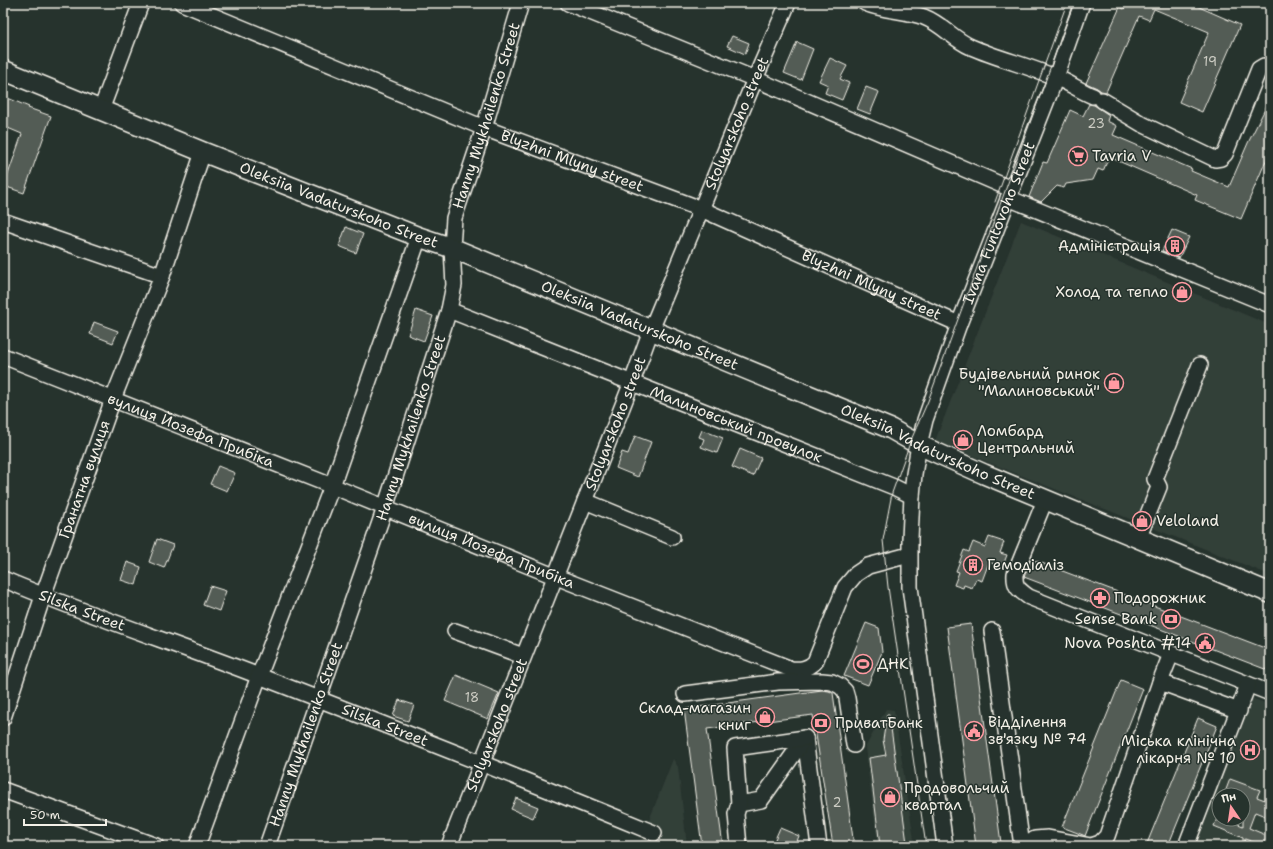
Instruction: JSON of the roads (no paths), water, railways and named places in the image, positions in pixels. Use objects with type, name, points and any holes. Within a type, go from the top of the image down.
[{"type":"main road","name":"Oleksiia Vadaturskoho Street","points":[[3,70],[203,152],[419,237],[452,248],[891,429],[919,445],[1045,500],[1270,593]]},
{"type":"street","points":[[101,110],[141,3]]},
{"type":"street","name":"Blyzhni Mlyny street","points":[[182,3],[484,128],[701,209],[959,324]]},
{"type":"street","name":"Hanny Mykhailenko Street","points":[[267,846],[385,508],[449,310],[454,285],[452,248],[454,218],[484,128],[521,3]]},
{"type":"street","points":[[568,3],[755,79],[1010,194],[1270,305]]},
{"type":"street","name":"Stolyarskoho street","points":[[449,846],[554,576],[632,382],[651,330],[788,3]]},
{"type":"street","points":[[865,3],[876,8],[894,10],[924,17],[938,24],[953,37],[970,46],[1075,86],[1081,91],[1097,98],[1142,124],[1215,159],[1221,158],[1225,154],[1259,69],[1264,66],[1270,66]]},
{"type":"street","name":"Ivana Funtovoho Street","points":[[945,846],[910,593],[909,555],[914,474],[925,420],[959,324],[1056,78],[1082,3]]},
{"type":"street","name":"Гранатна вулиця","points":[[3,718],[43,596],[113,400],[162,276],[203,152]]},
{"type":"street","points":[[3,221],[162,276]]},
{"type":"street","points":[[197,846],[259,676],[332,486],[419,237]]},
{"type":"street","name":"Малиновський провулок","points":[[449,310],[894,487],[912,496]]},
{"type":"street","name":"вулиця Йозефа Прибіка","points":[[3,356],[332,486],[554,576],[791,669],[805,673]]},
{"type":"street","points":[[1138,538],[1159,487],[1155,479],[1200,364]]},
{"type":"street","points":[[1045,500],[1015,574],[1017,588],[1029,597],[1270,693]]},
{"type":"street","points":[[585,501],[672,537]]},
{"type":"street","points":[[685,694],[778,682],[805,673],[815,662],[845,587],[856,574],[868,566],[909,555]]},
{"type":"street","name":"Silska Street","points":[[3,579],[43,596],[318,699],[482,763],[654,833]]},
{"type":"street","points":[[455,631],[523,656]]},
{"type":"street","points":[[992,631],[1022,846]]},
{"type":"street","points":[[1025,846],[1035,839],[1048,838],[1091,846],[1100,843],[1107,836],[1160,682],[1172,654]]},
{"type":"street","points":[[805,673],[822,681],[832,682],[840,686],[845,691],[854,746]]},
{"type":"street","points":[[1160,682],[1239,711]]},
{"type":"street","points":[[1186,846],[1248,685]]},
{"type":"street","points":[[739,804],[761,800],[805,738]]},
{"type":"street","points":[[739,846],[736,814],[739,804],[734,748],[805,738]]},
{"type":"street","points":[[805,738],[819,846]]},
{"type":"street","points":[[3,790],[156,846]]},
{"type":"tram line","points":[[995,202],[1067,3]]},
{"type":"tram line","points":[[926,846],[888,587],[883,540],[892,493],[911,440],[928,401],[1074,3]]},
{"type":"place","name":"Tavria V","points":[[1078,156]]},
{"type":"place","name":"Адміністрація","points":[[1175,246]]},
{"type":"place","name":"Холод та тепло","points":[[1182,292]]},
{"type":"place","name":"Будівельний ринок \"Малиновський\"","points":[[1114,383]]},
{"type":"place","name":"Ломбард Центральний","points":[[963,440]]},
{"type":"place","name":"Veloland","points":[[1142,521]]},
{"type":"place","name":"Гемодіаліз","points":[[973,565]]},
{"type":"place","name":"Подорожник","points":[[1100,598]]},
{"type":"place","name":"Sense Bank","points":[[1171,619]]},
{"type":"place","name":"Nova Poshta #14","points":[[1205,643]]},
{"type":"place","name":"ДНК","points":[[863,664]]},
{"type":"place","name":"Склад-магазин книг","points":[[765,717]]},
{"type":"place","name":"ПриватБанк","points":[[821,723]]},
{"type":"place","name":"Відділення зв'язку № 74","points":[[974,731]]},
{"type":"place","name":"Міська клінічна лікарня № 10","points":[[1250,750]]},
{"type":"place","name":"Продовольчий квартал","points":[[890,797]]}]
